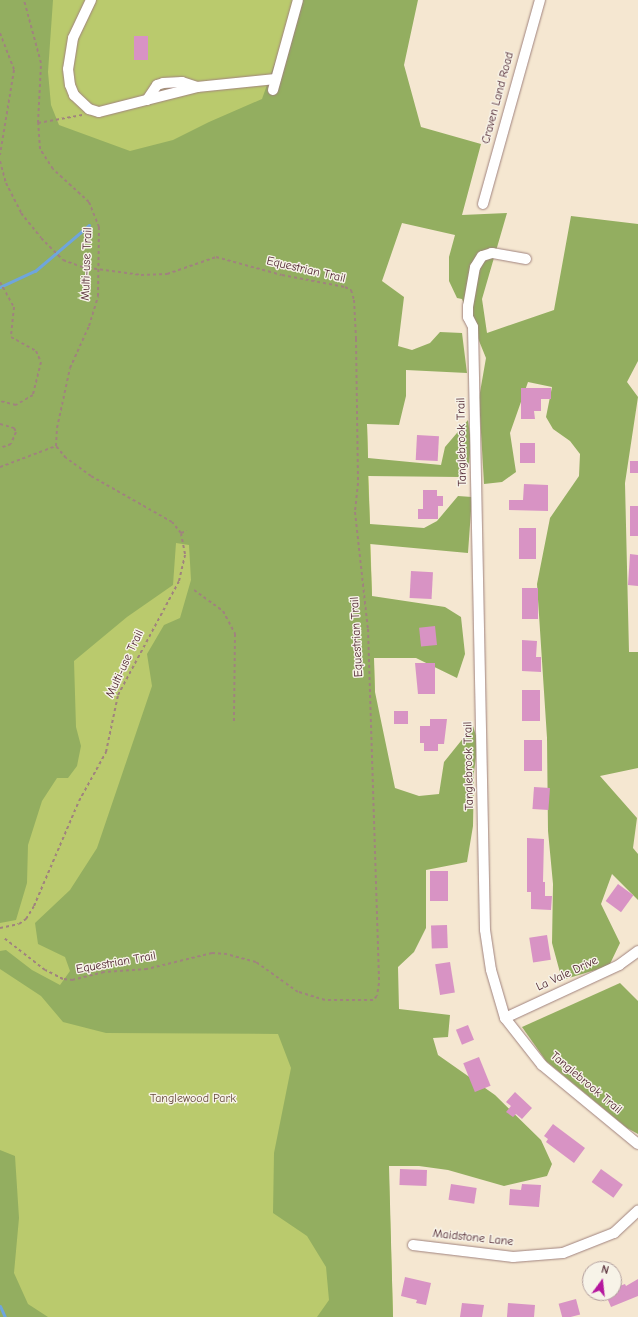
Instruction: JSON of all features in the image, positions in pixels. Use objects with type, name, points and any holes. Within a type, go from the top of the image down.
[{"type":"street","points":[[91,0],[73,38],[68,69],[70,85],[74,95],[89,109],[99,112],[197,87],[276,79]]},
{"type":"street","points":[[273,90],[298,0]]},
{"type":"street","name":"Craven Land Road","points":[[483,204],[540,0]]},
{"type":"street","name":"Tanglebrook Trail","points":[[526,258],[492,253],[482,256],[475,267],[468,306],[468,317],[473,327],[485,930],[491,970],[505,1018],[542,1065],[638,1144]]},
{"type":"street","name":"La Vale Drive","points":[[505,1018],[619,965],[638,951]]},
{"type":"street","name":"Maidstone Lane","points":[[413,1245],[513,1257],[563,1253],[614,1233],[638,1211]]},
{"type":"path","name":"Multi-use Trail","points":[[24,0],[41,63],[38,137],[44,157],[53,169],[89,202],[94,210],[99,227],[98,296],[89,326],[70,368],[57,428],[56,446]]},
{"type":"path","points":[[0,33],[14,70],[12,94],[0,155]]},
{"type":"path","points":[[38,123],[99,112]]},
{"type":"path","name":"Equestrian Trail","points":[[0,161],[6,184],[21,213],[41,238],[63,260],[98,270],[141,275],[166,274],[216,257],[282,276],[345,287],[351,290],[354,300],[355,319],[358,483],[356,512],[368,629],[379,983],[377,996],[373,1000],[325,1000],[309,997],[290,987],[256,962],[227,954],[206,954],[131,971],[104,972],[73,980],[63,979],[45,970],[4,938]]},
{"type":"path","points":[[0,282],[14,307],[11,337],[36,351],[41,362],[33,395],[16,405],[0,401]]},
{"type":"path","points":[[0,424],[14,428],[16,432],[12,444],[0,448]]},
{"type":"path","points":[[0,467],[56,446],[73,464],[172,522],[181,533],[187,531]]},
{"type":"path","name":"Multi-use Trail","points":[[0,928],[19,924],[26,919],[34,906],[80,801],[106,752],[118,695],[183,572],[185,554],[181,533]]},
{"type":"path","points":[[194,590],[223,612],[235,634],[234,721]]},
{"type":"green space","name":"Tanglewood Park","points":[[0,0],[304,0],[363,287],[393,1317],[0,1317]]},
{"type":"green space","name":"Tanglewood Park","points":[[0,0],[53,0],[48,72],[51,105],[59,125],[130,151],[173,140],[209,122],[262,99],[297,0],[418,0],[404,65],[421,127],[481,144],[462,215],[507,213],[482,299],[487,333],[554,310],[571,216],[638,224],[638,361],[627,382],[638,397],[625,483],[629,652],[638,652],[638,768],[600,776],[637,818],[633,848],[638,854],[638,900],[612,874],[601,904],[620,943],[609,966],[562,980],[552,943],[553,884],[548,831],[547,738],[537,584],[550,518],[579,476],[580,454],[570,441],[553,429],[546,417],[552,387],[528,382],[510,433],[516,472],[502,482],[484,484],[479,398],[486,358],[462,299],[457,298],[449,281],[449,257],[455,235],[402,223],[382,281],[404,297],[398,346],[412,350],[430,343],[440,332],[462,333],[467,373],[406,370],[406,396],[399,425],[367,424],[368,458],[441,465],[445,447],[468,420],[471,442],[469,465],[460,477],[368,476],[370,524],[424,528],[437,521],[458,496],[472,497],[468,553],[370,544],[372,596],[445,607],[461,617],[465,654],[457,678],[416,658],[374,658],[375,692],[395,788],[419,796],[439,794],[444,762],[473,726],[478,742],[474,772],[473,826],[467,862],[426,870],[426,928],[414,952],[398,967],[399,1009],[450,1015],[448,1037],[433,1038],[438,1055],[495,1095],[541,1140],[552,1164],[547,1176],[504,1186],[448,1170],[419,1166],[389,1166],[393,1317],[317,1317],[329,1300],[326,1267],[307,1236],[273,1213],[274,1153],[291,1068],[278,1034],[106,1033],[63,1022],[41,996],[0,969],[0,951],[6,950],[32,970],[60,985],[70,971],[65,957],[38,944],[35,923],[70,890],[97,848],[152,686],[147,654],[164,625],[180,618],[191,580],[189,545],[176,543],[173,585],[127,617],[74,661],[76,727],[81,746],[77,766],[68,778],[57,778],[42,801],[28,845],[27,883],[16,920],[0,923]]},
{"type":"green space","points":[[620,983],[638,1001],[638,1134],[627,1128],[546,1061],[522,1027]]},
{"type":"green space","points":[[0,1150],[15,1156],[19,1218],[14,1273],[28,1304],[48,1317],[0,1317]]},
{"type":"building","points":[[134,36],[148,36],[148,60],[134,60]]},
{"type":"building","points":[[521,388],[551,388],[551,399],[541,399],[541,411],[534,411],[535,419],[521,419]]},
{"type":"building","points":[[417,435],[439,436],[438,461],[416,460]]},
{"type":"building","points":[[520,443],[535,443],[535,463],[520,463]]},
{"type":"building","points":[[630,461],[638,461],[638,473],[630,473]]},
{"type":"building","points":[[524,484],[548,485],[548,511],[509,510],[509,500],[523,500]]},
{"type":"building","points":[[423,490],[437,490],[437,496],[443,496],[443,506],[438,506],[438,519],[418,519],[418,509],[423,509]]},
{"type":"building","points":[[630,506],[638,506],[638,536],[630,536]]},
{"type":"building","points":[[519,528],[536,528],[536,559],[519,559]]},
{"type":"building","points":[[630,554],[638,555],[638,586],[628,585]]},
{"type":"building","points":[[411,571],[433,572],[432,599],[410,598]]},
{"type":"building","points":[[522,588],[538,588],[538,619],[522,619]]},
{"type":"building","points":[[435,626],[437,645],[421,647],[419,628]]},
{"type":"building","points":[[522,640],[537,641],[536,657],[541,657],[541,672],[522,671]]},
{"type":"building","points":[[415,663],[435,663],[435,694],[418,694]]},
{"type":"building","points":[[522,690],[540,690],[540,721],[522,721]]},
{"type":"building","points":[[394,711],[408,711],[408,724],[394,724]]},
{"type":"building","points":[[430,719],[447,719],[444,744],[438,744],[438,751],[424,751],[424,743],[420,743],[420,726],[430,726]]},
{"type":"building","points":[[524,740],[542,740],[542,771],[524,771]]},
{"type":"building","points":[[534,787],[550,788],[548,810],[532,809]]},
{"type":"building","points":[[527,838],[544,839],[543,882],[545,882],[545,896],[552,896],[551,910],[531,909],[531,892],[527,892]]},
{"type":"building","points":[[430,871],[448,871],[448,901],[430,901]]},
{"type":"building","points":[[618,884],[633,895],[621,912],[606,901]]},
{"type":"building","points":[[447,925],[448,948],[432,949],[431,926]]},
{"type":"building","points":[[547,935],[551,960],[533,963],[529,938]]},
{"type":"building","points":[[450,962],[455,993],[440,995],[435,964]]},
{"type":"building","points":[[468,1025],[474,1040],[462,1045],[456,1030]]},
{"type":"building","points":[[479,1057],[491,1086],[475,1092],[463,1063]]},
{"type":"building","points":[[515,1092],[532,1108],[522,1119],[516,1114],[513,1117],[506,1112],[511,1106],[506,1102]]},
{"type":"building","points":[[553,1124],[585,1148],[574,1163],[546,1142],[548,1139],[544,1136]]},
{"type":"building","points":[[400,1169],[427,1170],[426,1186],[399,1185]]},
{"type":"building","points":[[601,1169],[623,1185],[613,1198],[592,1182]]},
{"type":"building","points":[[451,1184],[477,1188],[474,1204],[448,1200]]},
{"type":"building","points":[[522,1184],[541,1185],[539,1207],[509,1205],[510,1189],[521,1190]]},
{"type":"building","points":[[405,1277],[431,1283],[426,1305],[416,1303],[417,1300],[401,1296]]},
{"type":"building","points":[[638,1279],[638,1296],[611,1307],[608,1301],[622,1301],[622,1285],[625,1284],[626,1286]]},
{"type":"building","points":[[576,1299],[580,1314],[562,1317],[559,1304]]},
{"type":"building","points":[[462,1303],[484,1305],[482,1317],[460,1317]]},
{"type":"building","points":[[508,1303],[535,1305],[534,1317],[507,1317]]},
{"type":"waterway","points":[[0,287],[35,271],[89,225]]},
{"type":"waterway","points":[[0,1306],[5,1317]]}]
